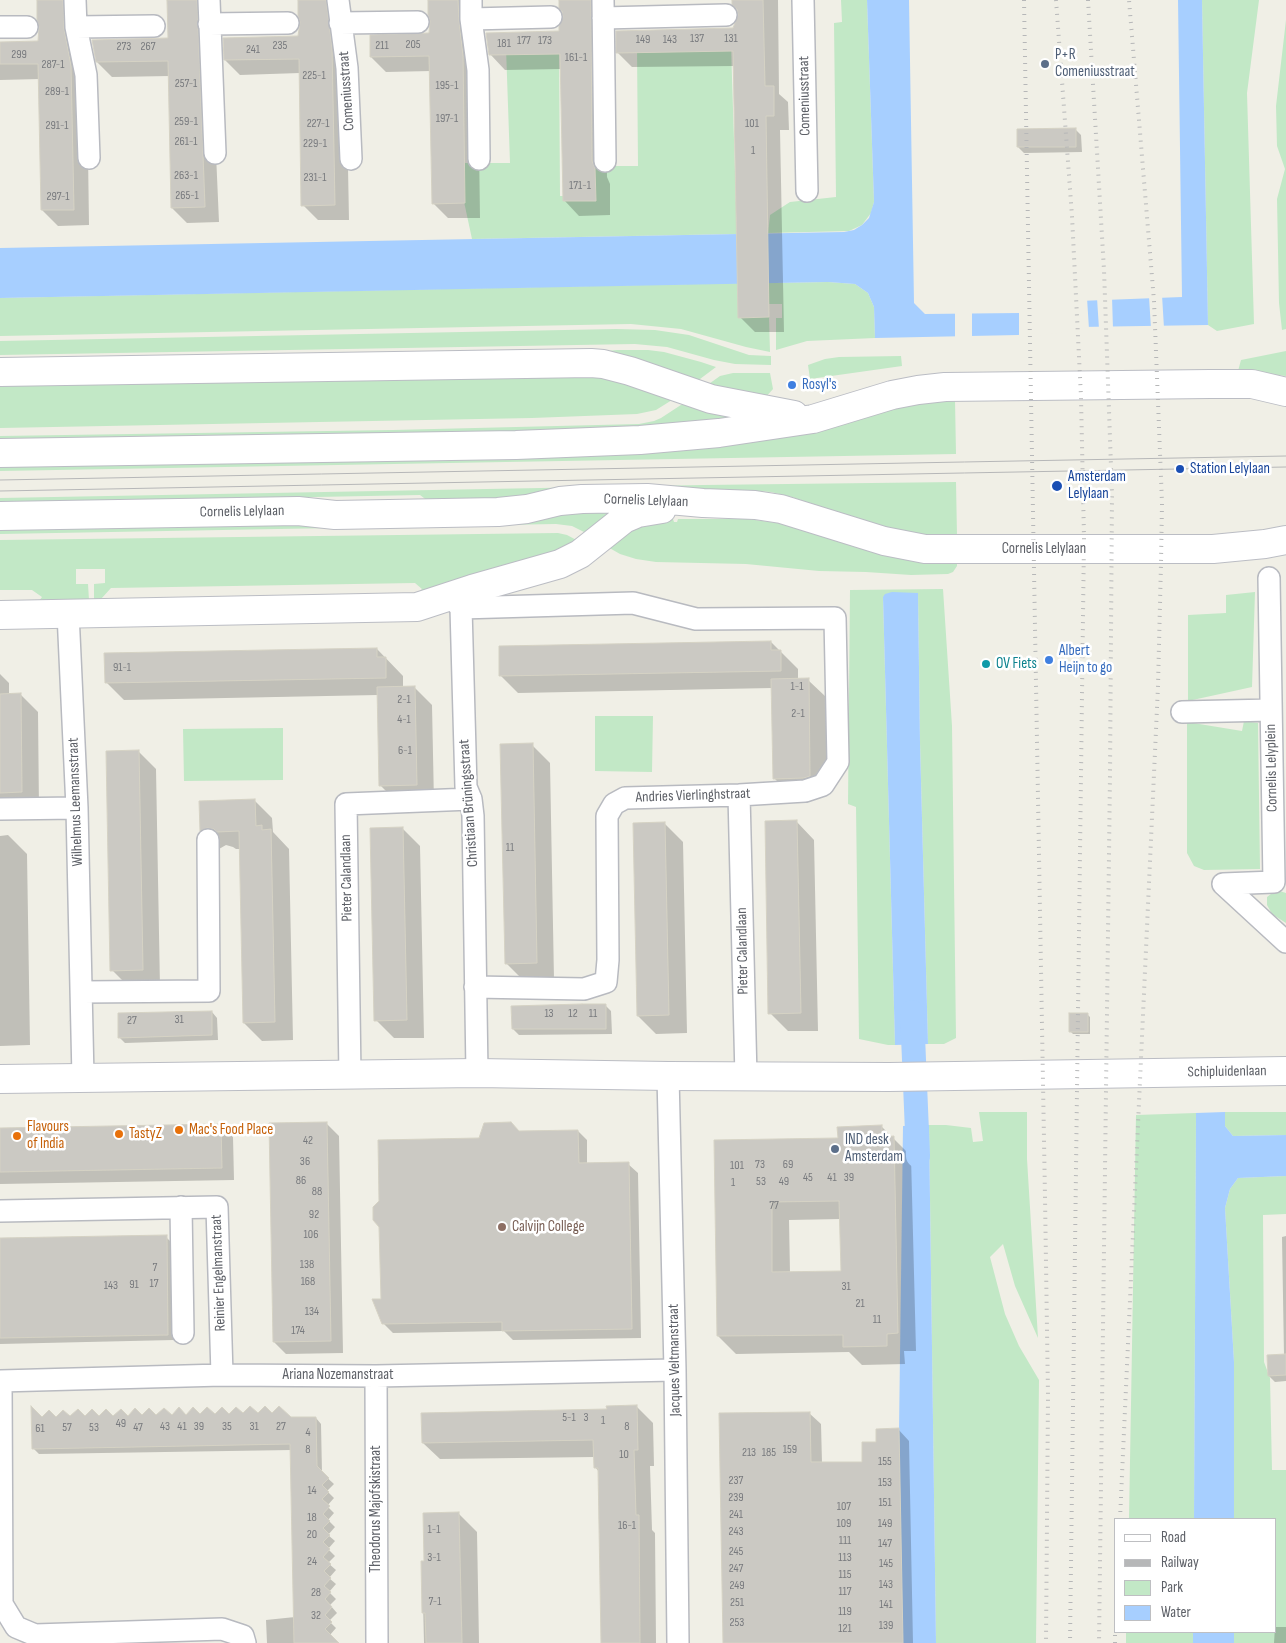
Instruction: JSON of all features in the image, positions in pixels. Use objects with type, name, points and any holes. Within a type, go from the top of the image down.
[{"type":"main road","points":[[0,372],[591,362],[630,371],[711,400],[813,419]]},
{"type":"main road","points":[[0,454],[596,443],[719,433],[813,419],[892,395],[945,387],[1252,384],[1286,392]]},
{"type":"main road","name":"Cornelis Lelylaan","points":[[0,516],[298,511],[335,515],[498,512],[526,509],[560,501],[647,498],[781,508],[884,541],[925,548],[1213,549],[1286,540]]},
{"type":"main road","points":[[0,615],[417,607],[456,602],[567,561],[580,554],[624,519],[638,513],[703,503]]},
{"type":"main road","name":"Schipluidenlaan","points":[[746,1077],[889,1077],[1286,1071]]},
{"type":"main road","points":[[0,1078],[350,1076],[477,1073],[746,1077]]},
{"type":"street","points":[[75,0],[76,27],[86,75],[89,158]]},
{"type":"street","points":[[209,0],[215,153]]},
{"type":"street","name":"Comeniusstraat","points":[[338,0],[347,68],[351,160]]},
{"type":"street","name":"Comeniusstraat","points":[[804,0],[806,191]]},
{"type":"street","points":[[605,161],[603,9],[726,15]]},
{"type":"street","points":[[479,159],[478,70],[471,10],[551,17]]},
{"type":"street","points":[[340,22],[418,22]]},
{"type":"street","points":[[209,24],[288,23]]},
{"type":"street","points":[[76,27],[154,26]]},
{"type":"street","points":[[0,28],[28,27]]},
{"type":"street","name":"Cornelis Lelyplein","points":[[1269,578],[1271,710],[1280,883],[1223,884],[1286,942]]},
{"type":"street","name":"Andries Vierlinghstraat","points":[[456,602],[633,603],[696,620],[835,618],[838,762],[823,785],[805,791],[625,798],[614,804],[607,816],[608,960],[606,982],[584,989],[474,987]]},
{"type":"street","name":"Christiaan Brüningsstraat","points":[[456,602],[466,787],[471,800],[473,816],[474,987],[477,1073]]},
{"type":"street","name":"Wilhelmus Leemansstraat","points":[[68,614],[77,808],[83,1078]]},
{"type":"street","points":[[1182,712],[1271,710]]},
{"type":"street","name":"Pieter Calandlaan","points":[[739,795],[746,1077]]},
{"type":"street","name":"Pieter Calandlaan","points":[[350,1076],[346,804],[471,800]]},
{"type":"street","points":[[0,809],[77,808]]},
{"type":"street","points":[[82,992],[209,991],[208,840]]},
{"type":"street","name":"Jacques Veltmanstraat","points":[[668,1076],[675,1370],[678,1643]]},
{"type":"street","points":[[181,1207],[183,1333]]},
{"type":"street","name":"Reinier Engelmanstraat","points":[[0,1211],[217,1207],[222,1375]]},
{"type":"street","name":"Ariana Nozemanstraat","points":[[1,1381],[222,1375],[376,1376],[675,1370]]},
{"type":"street","name":"Theodorus Majofskistraat","points":[[376,1376],[376,1643]]},
{"type":"street","points":[[1,1381],[2,1604],[16,1627],[35,1635],[222,1629],[243,1636],[244,1643]]},
{"type":"green space","points":[[841,0],[867,0],[874,202],[871,213],[862,225],[849,231],[768,233],[770,215],[790,202],[836,197],[834,23],[842,22]]},
{"type":"green space","points":[[1202,0],[1259,0],[1247,93],[1254,324],[1217,331],[1208,325]]},
{"type":"green space","points":[[1286,20],[1286,329],[1282,330],[1279,303],[1277,199],[1285,169],[1277,146],[1276,106]]},
{"type":"green space","points":[[731,46],[737,234],[472,239],[463,197],[462,163],[510,163],[506,48],[559,48],[560,196],[591,196],[591,168],[638,166],[637,49]]},
{"type":"green space","points":[[828,282],[855,284],[868,293],[874,307],[875,338],[807,341],[776,350],[776,318],[782,318],[782,304],[769,304],[769,283]]},
{"type":"green space","points":[[738,283],[738,317],[769,317],[770,352],[681,329],[631,324],[0,336],[0,298]]},
{"type":"green space","points":[[616,329],[655,330],[689,335],[749,355],[771,356],[771,365],[735,364],[667,347],[635,344],[0,355],[0,341]]},
{"type":"green space","points":[[617,350],[664,352],[716,367],[696,382],[596,352]]},
{"type":"green space","points":[[1286,351],[1286,376],[1238,371],[1241,360]]},
{"type":"green space","points":[[901,356],[902,366],[810,379],[808,365],[825,359]]},
{"type":"green space","points":[[590,371],[672,400],[656,410],[637,414],[532,418],[0,428],[0,380]]},
{"type":"green space","points":[[733,373],[770,373],[773,389],[765,398],[706,386],[720,376]]},
{"type":"green space","points":[[955,400],[956,454],[0,471],[0,466],[556,456],[914,403]]},
{"type":"green space","points":[[687,401],[735,418],[605,430],[0,443],[0,436],[639,424],[661,418]]},
{"type":"green space","points":[[956,482],[957,536],[912,535],[864,522],[792,497],[771,492],[745,490],[562,493],[436,507],[420,495],[0,503],[0,498]]},
{"type":"green space","points":[[626,506],[588,534],[572,526],[556,524],[0,534],[0,528]]},
{"type":"green space","points":[[673,519],[674,522],[677,522],[678,519],[748,519],[785,524],[957,562],[957,566],[953,572],[948,574],[911,575],[819,571],[746,564],[656,562],[620,554],[606,546],[649,520]]},
{"type":"green space","points":[[558,533],[567,535],[582,543],[418,593],[422,589],[415,583],[111,588],[101,599],[94,600],[94,584],[105,583],[105,569],[76,569],[76,584],[88,584],[89,600],[39,601],[42,597],[32,590],[0,590],[0,540]]},
{"type":"green space","points":[[943,589],[952,726],[956,1038],[944,1044],[928,1044],[918,593],[883,597],[895,1045],[888,1045],[859,1039],[856,807],[848,804],[850,590]]},
{"type":"green space","points":[[1255,592],[1252,687],[1188,701],[1188,615],[1226,613],[1226,595]]},
{"type":"green space","points":[[595,716],[653,716],[652,772],[595,771]]},
{"type":"green space","points":[[1244,721],[1258,723],[1260,869],[1204,870],[1194,866],[1187,853],[1187,722],[1242,731]]},
{"type":"green space","points":[[283,728],[283,780],[184,781],[183,729]]},
{"type":"green space","points":[[1276,890],[1286,893],[1286,923],[1272,914],[1267,905],[1267,897]]},
{"type":"green space","points":[[979,1112],[1027,1112],[1027,1159],[1038,1338],[1015,1286],[1003,1244],[990,1257],[1005,1314],[1019,1346],[1039,1380],[1036,1643],[936,1643],[929,1125],[971,1128],[973,1142],[983,1141]]},
{"type":"green space","points":[[1225,1112],[1286,1112],[1286,1135],[1233,1136],[1225,1126]]},
{"type":"green space","points":[[1196,1113],[1194,1518],[1129,1518],[1136,1115]]},
{"type":"green space","points":[[1286,1176],[1286,1214],[1263,1215],[1264,1362],[1270,1378],[1272,1470],[1286,1470],[1286,1643],[1234,1643],[1234,1633],[1276,1633],[1276,1518],[1234,1518],[1234,1362],[1225,1208],[1230,1189],[1238,1178]]},
{"type":"green space","points":[[1126,1633],[1193,1633],[1193,1643],[1126,1643]]},
{"type":"water","points":[[867,0],[909,0],[914,303],[925,314],[1019,313],[1079,301],[1182,297],[1178,0],[1202,0],[1208,325],[1080,327],[1018,335],[875,338],[874,307],[868,293],[855,284],[828,282],[0,298],[0,248],[844,232],[854,230],[869,218],[874,202]]},
{"type":"water","points":[[892,592],[918,593],[928,1044],[895,1045],[883,597],[885,594]]},
{"type":"water","points":[[1225,1112],[1225,1126],[1233,1136],[1286,1135],[1286,1176],[1238,1178],[1230,1189],[1225,1208],[1234,1362],[1234,1518],[1194,1518],[1196,1113]]},
{"type":"water","points":[[929,1125],[936,1643],[902,1643],[899,1431],[903,1126]]},
{"type":"water","points":[[1193,1633],[1234,1633],[1234,1643],[1193,1643]]},
{"type":"pier","points":[[1162,295],[1164,328],[1151,328],[1149,297]]},
{"type":"pier","points":[[1112,297],[1113,329],[1099,329],[1097,298]]},
{"type":"pier","points":[[1087,298],[1089,329],[1019,338],[1019,310]]},
{"type":"pier","points":[[955,311],[972,311],[972,338],[955,338]]},
{"type":"building","points":[[37,0],[63,0],[64,29],[71,66],[74,210],[41,210],[38,64],[0,64],[0,42],[38,41]]},
{"type":"building","points":[[167,0],[197,0],[205,207],[171,208],[168,61],[96,62],[92,40],[168,38]]},
{"type":"building","points":[[298,0],[326,0],[332,47],[335,205],[301,206],[299,59],[224,60],[223,38],[298,36],[300,22]]},
{"type":"building","points":[[428,0],[458,0],[463,56],[465,203],[432,204],[429,56],[370,57],[370,35],[429,33]]},
{"type":"building","points":[[559,0],[591,0],[592,161],[595,168],[596,201],[563,201],[560,54],[489,55],[486,33],[559,31],[563,17],[562,11],[559,8]]},
{"type":"building","points":[[732,0],[763,0],[765,86],[774,86],[774,116],[766,116],[769,317],[738,318],[733,51],[616,53],[616,31],[733,28],[738,15]]},
{"type":"building","points":[[1076,128],[1076,147],[1017,147],[1017,129]]},
{"type":"building","points":[[771,641],[771,650],[781,650],[781,671],[499,676],[499,646]]},
{"type":"building","points":[[377,648],[377,657],[386,657],[386,678],[105,683],[104,653]]},
{"type":"building","points":[[809,678],[810,776],[804,778],[773,779],[771,679]]},
{"type":"building","points":[[415,686],[417,785],[379,786],[377,687]]},
{"type":"building","points":[[21,693],[22,792],[0,793],[0,694]]},
{"type":"building","points":[[533,743],[537,963],[505,964],[500,744]]},
{"type":"building","points":[[139,750],[143,970],[110,971],[106,751]]},
{"type":"building","points":[[255,799],[256,826],[262,825],[262,830],[271,829],[275,1022],[243,1023],[239,831],[217,832],[214,829],[207,828],[200,831],[199,801]]},
{"type":"building","points":[[797,820],[801,1013],[768,1014],[765,821]]},
{"type":"building","points":[[665,822],[669,1015],[637,1016],[633,823]]},
{"type":"building","points":[[403,827],[407,1020],[374,1021],[370,828]]},
{"type":"building","points":[[606,1004],[606,1029],[512,1029],[511,1006]]},
{"type":"building","points":[[212,1011],[212,1035],[118,1038],[118,1013]]},
{"type":"building","points":[[1069,1013],[1088,1013],[1088,1032],[1069,1032]]},
{"type":"building","points":[[327,1122],[331,1341],[273,1342],[269,1123]]},
{"type":"building","name":"Calvijn College","points":[[511,1122],[519,1131],[578,1130],[579,1163],[629,1162],[632,1329],[502,1331],[502,1322],[382,1324],[372,1299],[381,1299],[379,1227],[373,1220],[373,1207],[379,1201],[378,1140],[479,1138],[484,1123]]},
{"type":"building","points":[[221,1124],[222,1168],[0,1172],[0,1128]]},
{"type":"building","points":[[882,1125],[882,1137],[894,1136],[898,1333],[887,1334],[887,1346],[843,1347],[843,1335],[717,1336],[714,1140],[838,1138],[837,1127]],"holes":[[[839,1201],[841,1271],[772,1272],[772,1202]]]},
{"type":"building","points":[[167,1235],[168,1335],[0,1338],[0,1238]]},
{"type":"building","points":[[1286,1354],[1286,1375],[1268,1376],[1267,1355]]},
{"type":"building","points":[[637,1405],[638,1450],[634,1450],[636,1515],[639,1515],[640,1643],[601,1643],[598,1468],[594,1468],[593,1440],[422,1443],[421,1413],[607,1409],[606,1406]]},
{"type":"building","points":[[31,1406],[42,1417],[49,1410],[56,1417],[63,1410],[70,1416],[78,1409],[85,1416],[92,1409],[99,1416],[106,1409],[113,1416],[121,1409],[128,1416],[135,1408],[142,1415],[149,1408],[156,1415],[164,1408],[172,1415],[179,1407],[186,1415],[193,1407],[200,1414],[207,1407],[215,1414],[222,1407],[229,1414],[236,1407],[243,1413],[250,1406],[258,1413],[265,1406],[272,1413],[279,1406],[291,1417],[316,1417],[317,1466],[329,1478],[322,1485],[329,1492],[322,1499],[330,1506],[323,1514],[330,1521],[323,1528],[330,1535],[323,1542],[330,1549],[323,1557],[331,1564],[324,1571],[331,1578],[324,1586],[331,1592],[325,1599],[332,1607],[325,1615],[332,1622],[325,1629],[339,1643],[294,1643],[290,1444],[32,1449]]},
{"type":"building","points":[[810,1412],[811,1462],[862,1462],[862,1442],[876,1442],[876,1429],[899,1428],[903,1643],[723,1643],[719,1413]]},
{"type":"building","points":[[459,1512],[462,1643],[426,1643],[425,1613],[422,1613],[421,1561],[424,1561],[423,1513]]},
{"type":"waterway","points":[[912,1012],[918,1156]]},
{"type":"tram line","points":[[0,480],[1286,456]]},
{"type":"tram line","points":[[0,491],[1286,467]]},
{"type":"railway","points":[[1024,0],[1048,1396],[1046,1643]]},
{"type":"railway","points":[[1056,0],[1072,216],[1081,397],[1084,538],[1070,1643]]},
{"type":"railway","points":[[1088,0],[1104,270],[1112,495],[1099,1643]]},
{"type":"railway","points":[[1120,1518],[1158,686],[1162,503],[1154,301],[1129,0]]},
{"type":"railway","points":[[1115,1633],[1115,1643]]},
{"type":"place","name":"P+R Comeniusstraat","points":[[1045,64]]},
{"type":"place","name":"Rosyl's","points":[[792,385]]},
{"type":"place","name":"Station Lelylaan","points":[[1180,469]]},
{"type":"place","name":"Amsterdam Lelylaan","points":[[1057,486]]},
{"type":"place","name":"Albert Heijn to go","points":[[1049,660]]},
{"type":"place","name":"OV Fiets","points":[[986,664]]},
{"type":"place","name":"Mac's Food Place","points":[[179,1130]]},
{"type":"place","name":"TastyZ","points":[[119,1134]]},
{"type":"place","name":"Flavours of India","points":[[17,1136]]},
{"type":"place","name":"IND desk Amsterdam","points":[[835,1149]]},
{"type":"place","name":"Calvijn College","points":[[502,1227]]}]
